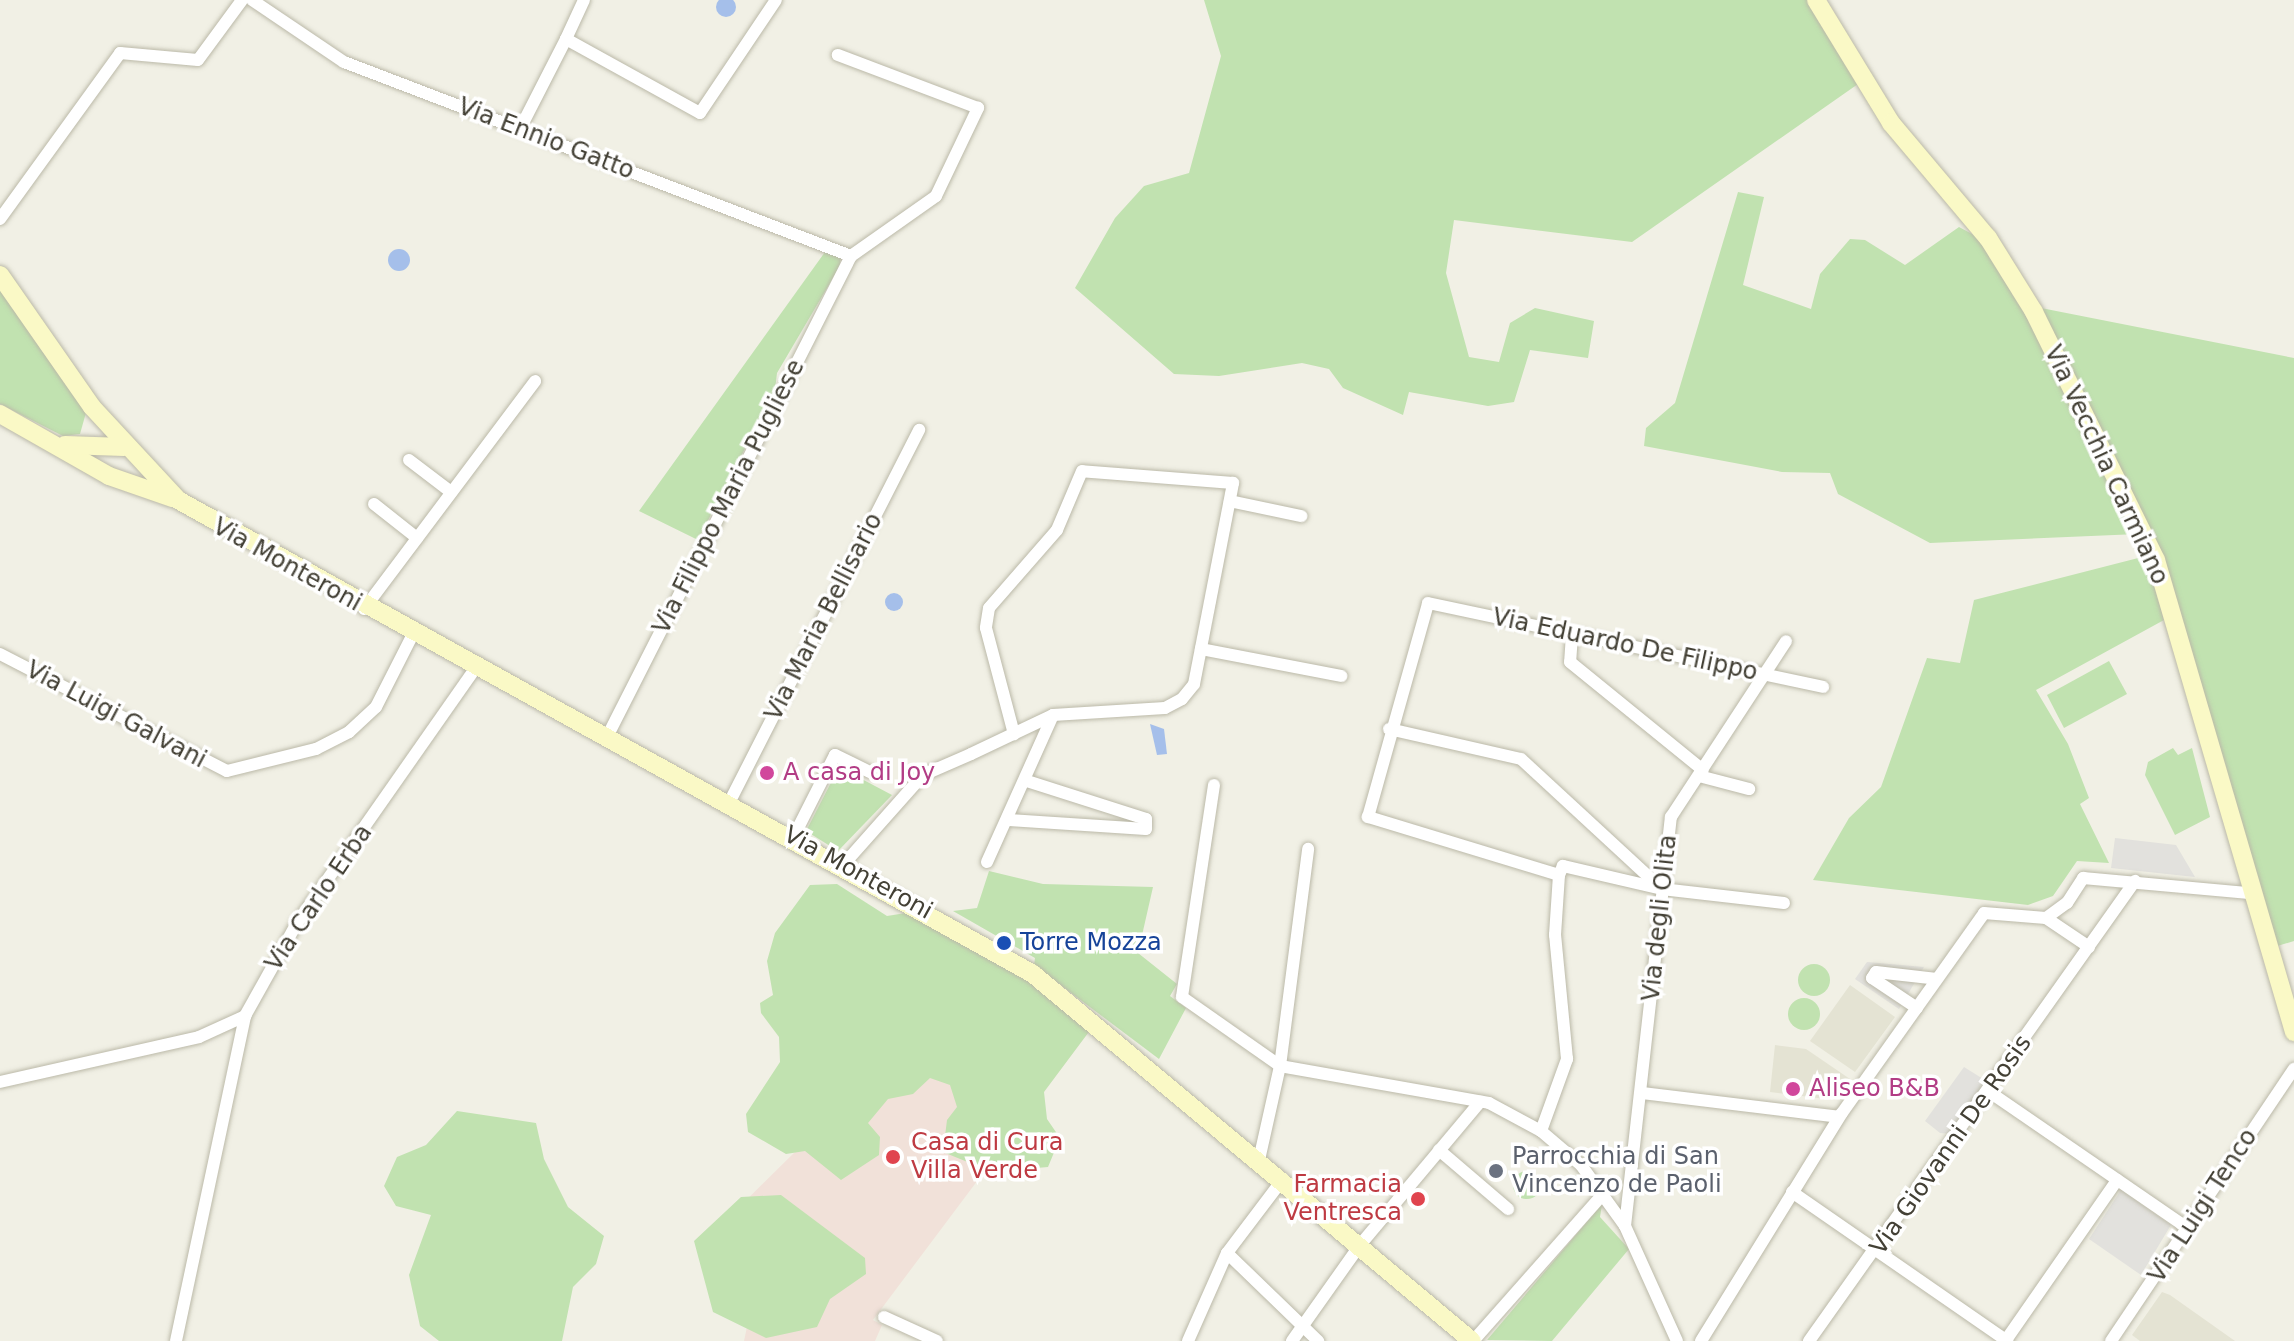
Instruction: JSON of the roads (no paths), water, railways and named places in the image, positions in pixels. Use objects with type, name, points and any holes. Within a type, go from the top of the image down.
[{"type":"main road","name":"Via Vecchia Carmiano","points":[[1816,0],[1891,123],[1988,238],[2034,312],[2156,560],[2249,893],[2294,1032]]},
{"type":"main road","name":"Via Monteroni","points":[[0,275],[92,407],[124,447],[178,500]]},
{"type":"main road","points":[[58,443],[85,437],[92,407]]},
{"type":"main road","name":"Via Monteroni","points":[[0,414],[58,443],[93,467],[178,500],[364,609],[477,666],[844,864],[1033,974],[1283,1179],[1472,1341]]},
{"type":"main road","name":"Via Monteroni","points":[[58,443],[124,447]]},
{"type":"main road","points":[[93,467],[115,462],[124,447]]},
{"type":"street","points":[[0,219],[120,53],[198,60],[242,0]]},
{"type":"street","name":"Via Ennio Gatto","points":[[252,0],[344,62],[851,256]]},
{"type":"street","points":[[520,129],[584,0]]},
{"type":"street","points":[[566,39],[700,113],[776,0]]},
{"type":"street","points":[[838,55],[978,108],[936,196],[851,256]]},
{"type":"street","name":"Via Filippo Maria Pugliese","points":[[607,737],[851,256]]},
{"type":"street","points":[[364,609],[535,381]]},
{"type":"street","name":"Via Maria Bellisario","points":[[729,803],[919,430]]},
{"type":"street","points":[[409,460],[451,492]]},
{"type":"street","points":[[844,864],[923,775],[1014,734],[1053,715],[1165,708],[1194,684],[1233,483],[1082,471],[1057,530],[989,608],[986,628],[1014,734]]},
{"type":"street","points":[[1230,501],[1301,516]]},
{"type":"street","points":[[374,504],[417,538]]},
{"type":"street","name":"Via Eduardo De Filippo","points":[[1389,729],[1428,603],[1823,687]]},
{"type":"street","name":"Via Luigi Galvani","points":[[0,654],[227,771],[316,749],[349,732],[376,707],[413,634]]},
{"type":"street","points":[[1572,635],[1570,662],[1701,773],[1749,789]]},
{"type":"street","name":"Via degli Olita","points":[[1625,1226],[1671,817],[1786,641]]},
{"type":"street","points":[[1201,649],[1341,676]]},
{"type":"street","name":"Via Carlo Erba","points":[[176,1341],[245,1016],[297,923],[477,666]]},
{"type":"street","points":[[987,862],[1027,781],[1053,715]]},
{"type":"street","points":[[1559,875],[1368,817],[1389,729],[1521,759],[1662,889]]},
{"type":"street","points":[[793,838],[835,755],[870,772]]},
{"type":"street","points":[[1009,820],[1146,829],[1146,819],[1027,781]]},
{"type":"street","points":[[1214,785],[1182,997],[1280,1066],[1480,1102],[1541,1131],[1603,1194],[1625,1226],[1677,1341]]},
{"type":"street","points":[[1259,1160],[1280,1066],[1308,849]]},
{"type":"street","points":[[1541,1131],[1567,1059],[1555,935],[1559,875],[1563,866],[1662,889],[1784,903]]},
{"type":"street","points":[[2046,918],[2067,903],[2083,878],[2249,893]]},
{"type":"street","name":"Via Giovanni De Rosis","points":[[1809,1341],[1991,1093],[2135,881]]},
{"type":"street","points":[[1701,1341],[1839,1117],[1984,913],[2046,918],[2089,947]]},
{"type":"street","points":[[1917,1008],[1872,978],[1876,972],[1937,979]]},
{"type":"street","points":[[0,1082],[199,1037],[245,1016]]},
{"type":"street","name":"Via Luigi Tenco","points":[[2111,1341],[2294,1069]]},
{"type":"street","points":[[1642,1093],[1839,1117]]},
{"type":"street","points":[[1991,1093],[2186,1227]]},
{"type":"street","points":[[1292,1341],[1360,1245],[1480,1102]]},
{"type":"street","points":[[1439,1150],[1508,1209]]},
{"type":"street","points":[[1188,1341],[1227,1253],[1283,1179]]},
{"type":"street","points":[[1792,1192],[2007,1341],[2117,1180]]},
{"type":"street","points":[[1472,1341],[1603,1194]]},
{"type":"street","points":[[1227,1253],[1318,1341]]},
{"type":"street","points":[[884,1317],[937,1341]]},
{"type":"water","points":[[726,-3],[733,0],[736,7],[733,14],[726,17],[719,14],[716,7],[719,0]]},
{"type":"water","points":[[395,249],[403,249],[410,260],[403,271],[395,271],[388,264],[388,256]]},
{"type":"water","points":[[894,593],[903,602],[894,611],[885,602]]},
{"type":"water","points":[[1150,724],[1164,729],[1167,754],[1157,755]]},
{"type":"place","name":"A casa di Joy","points":[[767,773]]},
{"type":"place","name":"Torre Mozza","points":[[1004,943]]},
{"type":"place","name":"Aliseo B&B","points":[[1793,1089]]},
{"type":"place","name":"Casa di Cura Villa Verde","points":[[893,1157]]},
{"type":"place","name":"Parrocchia di San Vincenzo de Paoli","points":[[1496,1171]]},
{"type":"place","name":"Farmacia Ventresca","points":[[1418,1199]]}]
